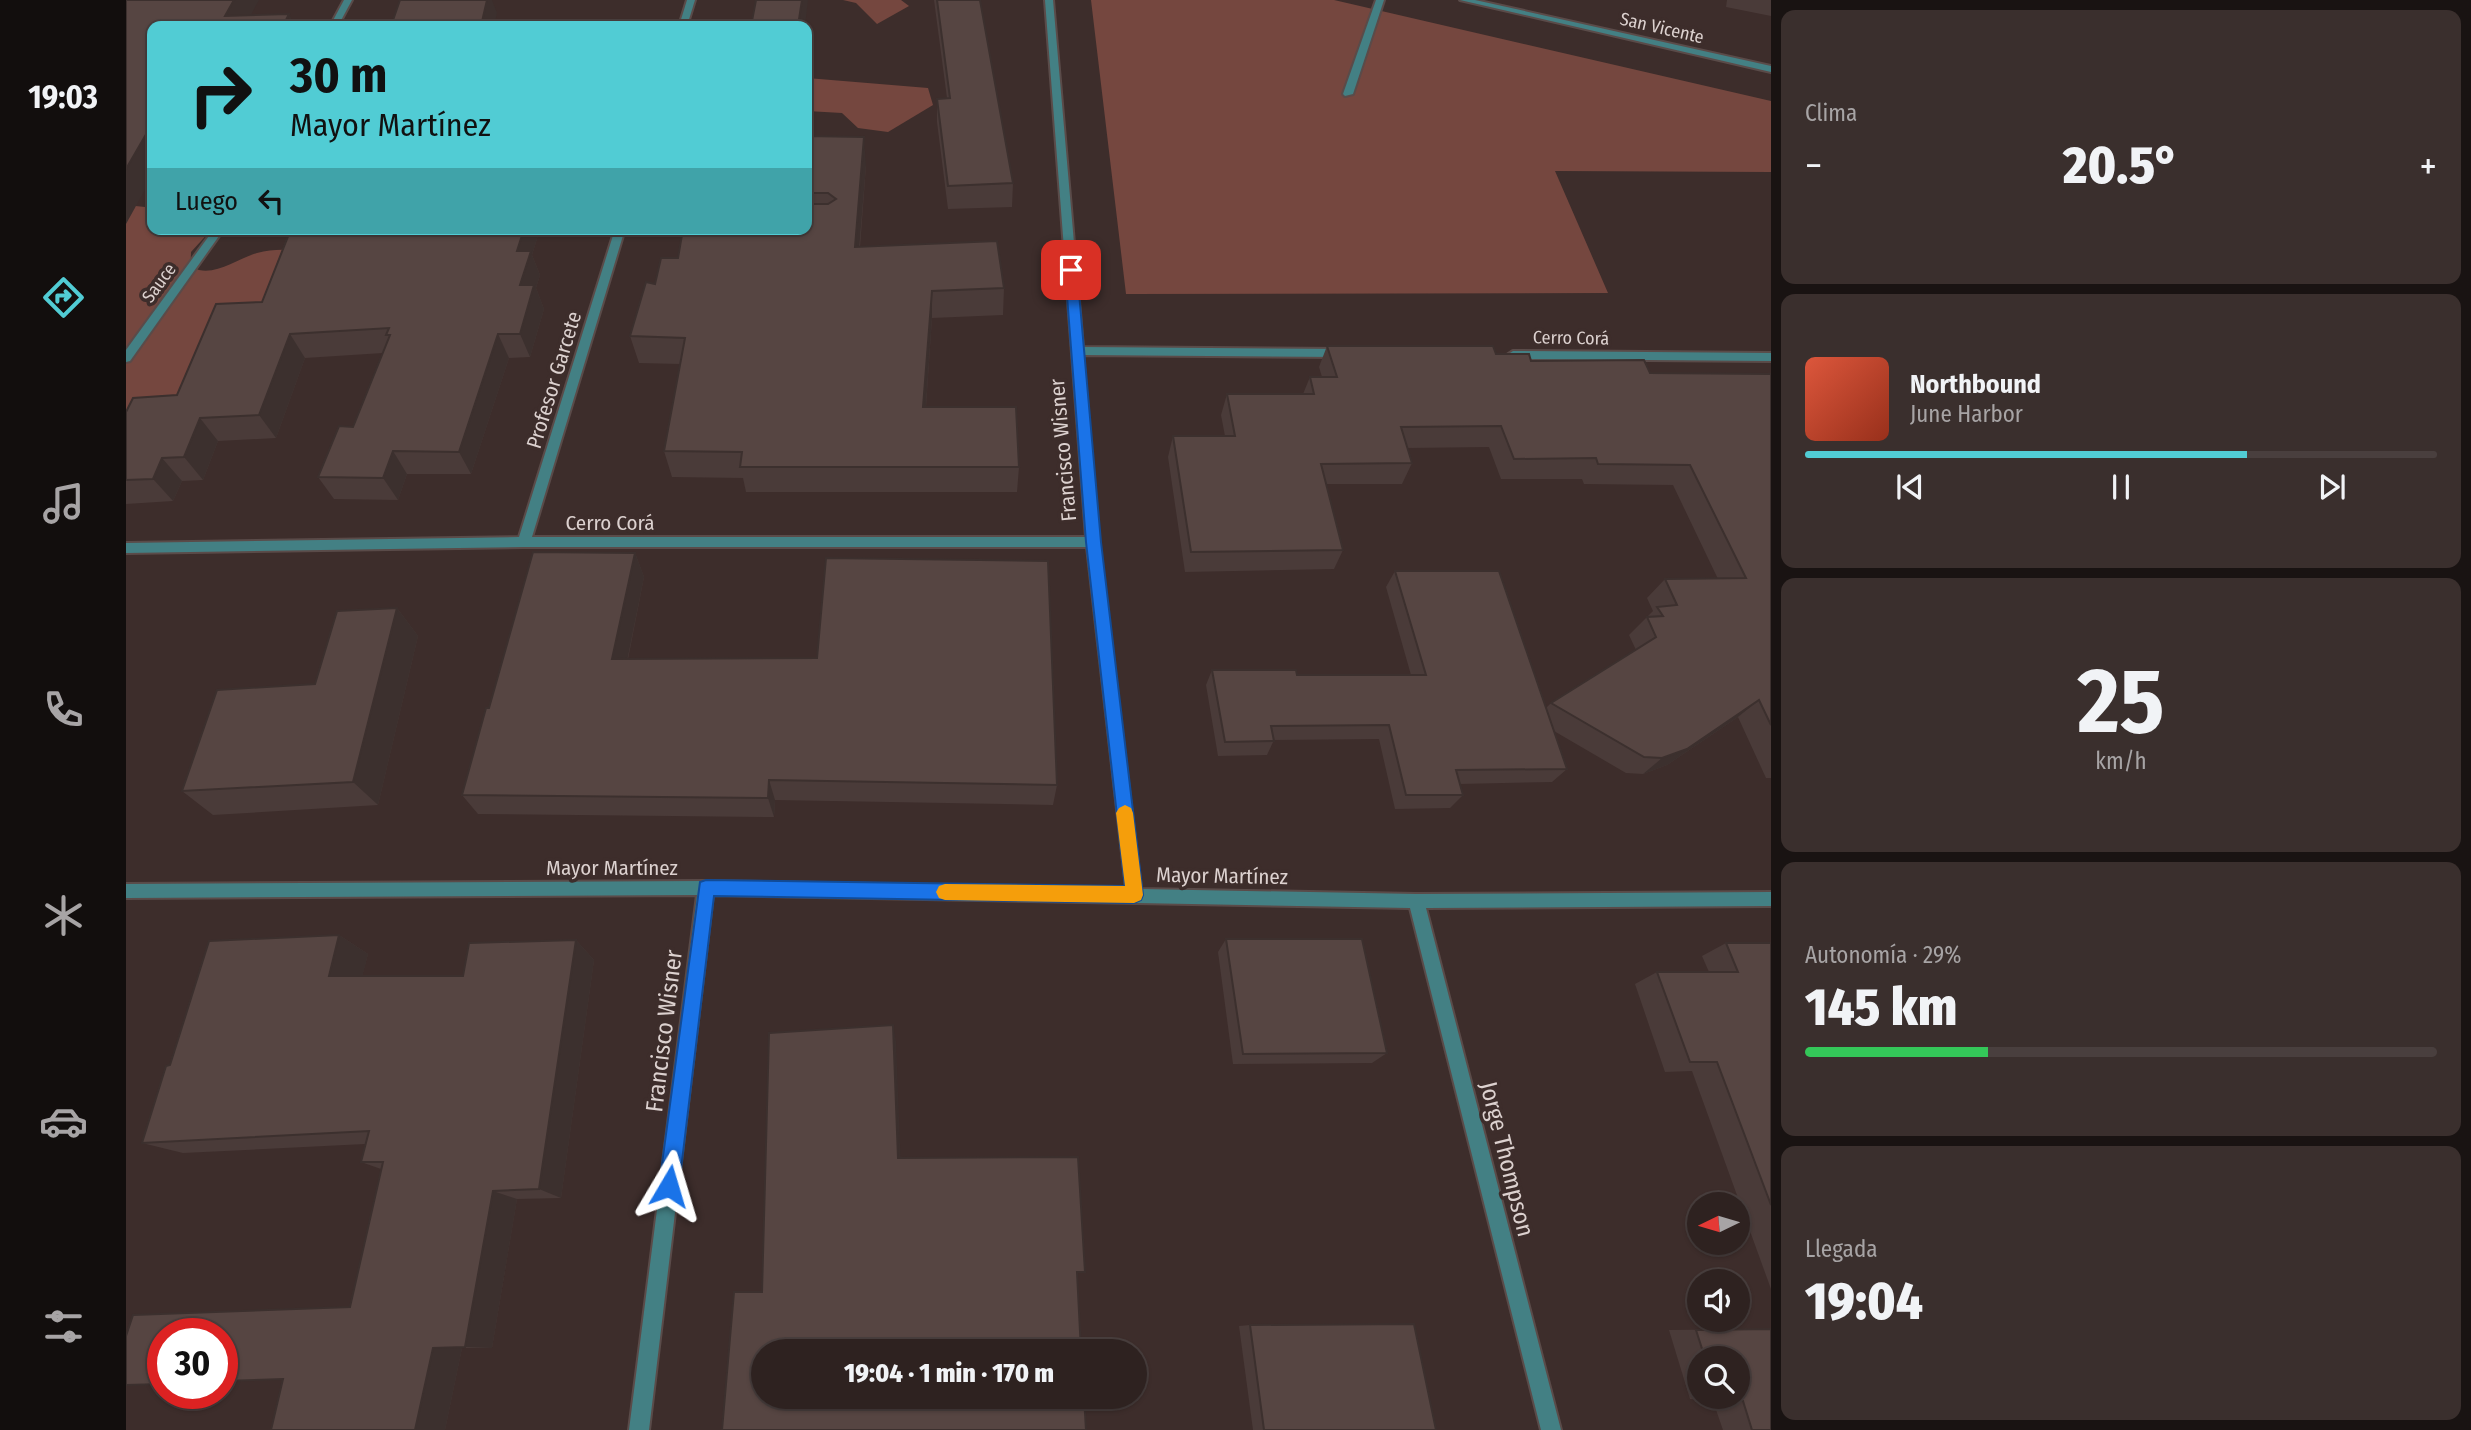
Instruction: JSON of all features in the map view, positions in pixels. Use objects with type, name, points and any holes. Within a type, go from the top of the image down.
[{"type":"street","points":[[337,21],[348,0]]},
{"type":"street","points":[[685,21],[691,0]]},
{"type":"street","name":"Francisco Wisner","points":[[1049,0],[1093,542],[1134,895]]},
{"type":"street","points":[[1348,94],[1380,0]]},
{"type":"street","name":"San Vicente","points":[[1464,0],[1771,69]]},
{"type":"street","name":"Sauce","points":[[126,358],[215,235]]},
{"type":"street","name":"Profesor Garcete","points":[[524,542],[618,235]]},
{"type":"street","points":[[1078,351],[1354,353]]},
{"type":"street","name":"Cerro Corá","points":[[1507,355],[1771,357]]},
{"type":"street","name":"Cerro Corá","points":[[126,548],[524,542],[1093,542]]},
{"type":"street","name":"Francisco Wisner","points":[[639,1430],[706,888]]},
{"type":"street","name":"Mayor Martínez","points":[[126,891],[706,888],[1416,901],[1771,899]]},
{"type":"street","name":"Jorge Thompson","points":[[1416,901],[1551,1430]]},
{"type":"shaded area","points":[[843,0],[901,0],[909,6],[877,24],[856,3]]},
{"type":"shaded area","points":[[1091,0],[1334,0],[1771,101],[1771,172],[1555,171],[1608,293],[1126,294]]},
{"type":"shaded area","points":[[812,78],[928,88],[933,105],[888,132],[858,128],[842,113],[812,111]]},
{"type":"shaded area","points":[[126,205],[147,205],[147,235],[207,235],[191,252],[192,265],[199,270],[214,270],[257,253],[277,250],[334,258],[126,441]]},
{"type":"building","points":[[126,0],[234,0],[225,16],[289,14],[286,21],[147,21],[147,133],[126,169]]},
{"type":"building","points":[[400,0],[487,0],[482,21],[393,21]]},
{"type":"building","points":[[756,0],[802,0],[799,21],[752,21]]},
{"type":"building","points":[[937,0],[980,0],[1013,183],[948,186],[937,99],[950,98]]},
{"type":"building","points":[[812,136],[864,137],[855,247],[997,241],[1004,288],[932,291],[923,407],[1016,407],[1019,467],[740,467],[742,452],[664,451],[685,338],[630,336],[646,282],[655,284],[661,258],[678,258],[682,235],[812,235],[812,204],[828,204],[836,199],[828,193],[812,193]]},
{"type":"building","points":[[289,235],[522,235],[517,251],[531,251],[520,285],[534,285],[520,334],[498,334],[459,452],[393,451],[383,478],[318,477],[339,426],[353,427],[390,335],[386,335],[389,328],[290,334],[259,415],[200,418],[184,457],[162,458],[153,479],[126,480],[126,412],[133,398],[177,395],[216,304],[262,302]]},
{"type":"building","points":[[1327,346],[1493,346],[1496,354],[1529,354],[1531,361],[1644,360],[1650,373],[1771,374],[1771,725],[1759,700],[1687,749],[1662,758],[1644,757],[1551,703],[1656,637],[1647,617],[1663,616],[1657,607],[1677,605],[1665,579],[1746,578],[1690,465],[1598,464],[1596,458],[1514,459],[1501,426],[1401,427],[1412,463],[1321,464],[1343,550],[1191,552],[1173,436],[1235,436],[1227,394],[1314,394],[1310,377],[1337,377]]},
{"type":"building","points":[[533,552],[635,553],[612,659],[817,658],[826,558],[1048,561],[1057,785],[769,780],[768,798],[462,795]]},
{"type":"building","points":[[1395,571],[1499,571],[1567,769],[1456,770],[1463,795],[1406,795],[1389,725],[1271,726],[1274,741],[1225,742],[1212,670],[1296,670],[1297,675],[1426,675]]},
{"type":"building","points":[[397,608],[353,782],[182,791],[217,690],[315,684],[337,611]]},
{"type":"building","points":[[339,935],[329,976],[463,976],[469,943],[576,940],[539,1189],[493,1191],[465,1347],[433,1348],[415,1430],[271,1430],[283,1379],[238,1380],[238,1318],[147,1318],[147,1384],[126,1385],[126,1336],[133,1315],[350,1307],[383,1162],[361,1162],[369,1131],[142,1143],[209,941]]},
{"type":"building","points":[[1226,939],[1362,939],[1387,1053],[1243,1054]]},
{"type":"building","points":[[1726,943],[1771,943],[1771,1205],[1717,1062],[1690,1062],[1657,972],[1738,972]]},
{"type":"building","points":[[893,1025],[898,1158],[1078,1157],[1085,1272],[1077,1272],[1080,1339],[751,1339],[751,1409],[1085,1409],[1086,1430],[722,1430],[734,1292],[762,1292],[769,1033]]},
{"type":"building","points":[[1414,1324],[1436,1430],[1264,1430],[1250,1325]]},
{"type":"building","points":[[1750,1329],[1771,1329],[1771,1430],[1752,1430],[1745,1409],[1750,1409],[1750,1346],[1701,1346],[1697,1332],[1750,1332]]},
{"type":"slow traffic","points":[[945,892],[1134,895],[1125,813]]},
{"type":"route","points":[[669,1186],[706,888],[1134,895],[1093,542],[1071,270]]}]
